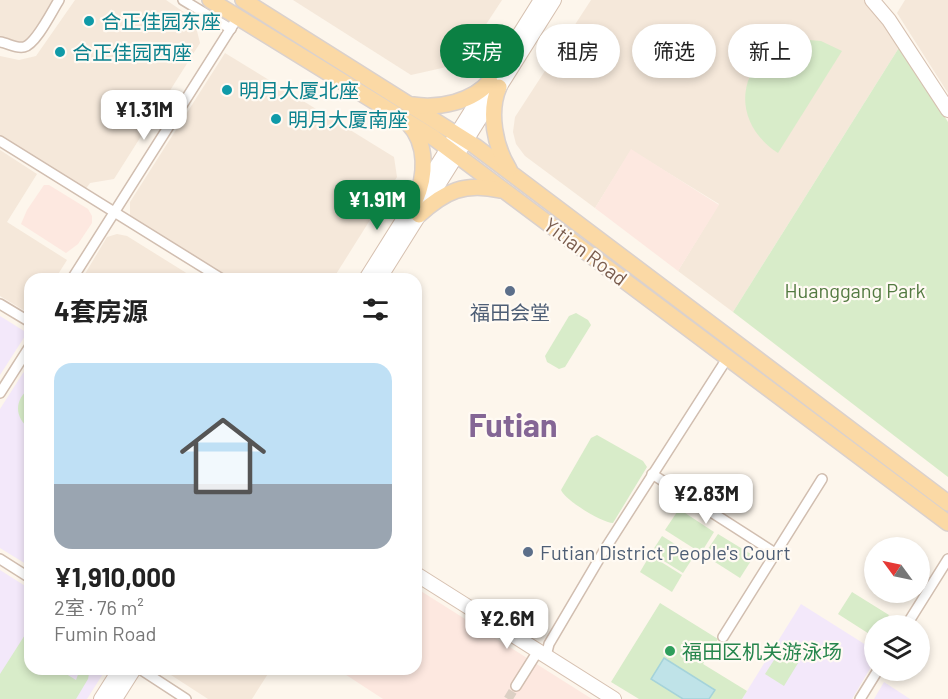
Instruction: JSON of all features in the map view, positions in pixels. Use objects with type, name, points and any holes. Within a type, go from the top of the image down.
[{"type":"main road","name":"Yitian Road","points":[[210,0],[234,23],[404,119],[452,152],[948,523]]},
{"type":"main road","name":"Yitian Road","points":[[243,0],[462,137],[948,503]]},
{"type":"main road","points":[[370,273],[417,208],[462,137],[541,0]]},
{"type":"main road","points":[[410,104],[433,106],[463,99],[494,84],[554,0]]},
{"type":"main road","points":[[872,0],[889,20],[948,110]]},
{"type":"main road","points":[[494,84],[498,145],[506,163],[517,178]]},
{"type":"main road","points":[[382,273],[417,208],[422,180],[423,158],[416,134],[404,119]]},
{"type":"main road","points":[[417,208],[458,189],[480,187],[504,190]]},
{"type":"main road","points":[[422,578],[614,699]]},
{"type":"main road","points":[[101,699],[116,675]]},
{"type":"main road","points":[[115,699],[130,675]]},
{"type":"street","points":[[0,42],[20,47],[28,45],[34,40],[59,0]]},
{"type":"street","points":[[76,273],[234,23],[183,0]]},
{"type":"street","points":[[0,141],[212,273]]},
{"type":"street","points":[[0,304],[24,318]]},
{"type":"street","points":[[0,393],[24,355]]},
{"type":"street","points":[[516,686],[546,649],[652,474],[728,357]]},
{"type":"street","points":[[652,474],[775,554]]},
{"type":"street","points":[[723,637],[822,479]]},
{"type":"street","points":[[0,559],[24,574]]},
{"type":"street","points":[[913,615],[948,559]]},
{"type":"street","points":[[149,675],[186,699]]},
{"type":"street","points":[[860,699],[871,681]]},
{"type":"shaded area","points":[[0,0],[56,0],[30,40],[19,44],[0,38]]},
{"type":"shaded area","points":[[75,0],[166,0],[194,19],[200,43],[114,179],[90,183],[85,190],[0,137],[0,56],[19,60],[36,56]]},
{"type":"shaded area","points":[[293,0],[502,0],[486,24],[440,24],[440,68],[411,75]]},
{"type":"shaded area","points":[[591,0],[864,0],[871,4],[900,46],[733,312],[678,271],[719,204],[631,150],[595,208],[525,156],[516,144],[513,132],[515,117],[540,78],[620,78],[620,24],[575,24]]},
{"type":"shaded area","points":[[905,0],[948,0],[948,93],[897,13]]},
{"type":"shaded area","points":[[225,53],[394,157],[397,177],[337,273],[220,273],[130,216],[130,202]]},
{"type":"shaded area","points":[[631,149],[719,205],[678,271],[595,208]]},
{"type":"shaded area","points":[[0,150],[37,174],[7,222],[67,260],[59,273],[24,273],[24,310],[0,296]]},
{"type":"shaded area","points":[[44,185],[49,185],[88,209],[92,216],[92,223],[78,244],[66,253],[21,224],[27,210]]},
{"type":"shaded area","points":[[117,234],[127,236],[186,273],[86,273],[107,237]]},
{"type":"shaded area","points":[[0,316],[24,331],[24,338],[0,375]]},
{"type":"shaded area","points":[[23,373],[24,563],[0,548],[0,409]]},
{"type":"shaded area","points":[[0,570],[24,585],[24,675],[102,675],[87,699],[0,699]]},
{"type":"shaded area","points":[[422,592],[592,699],[383,699],[346,675],[422,675]]},
{"type":"shaded area","points":[[801,604],[864,644],[864,679],[852,699],[742,699]]},
{"type":"shaded area","points":[[171,675],[267,675],[252,699],[208,699]]},
{"type":"shaded area","points":[[884,682],[910,699],[874,699]]},
{"type":"green space","points":[[812,40],[821,41],[842,51],[778,153],[761,139],[751,123],[746,106],[746,89],[750,78],[812,78]]},
{"type":"green space","name":"Huanggang Park","points":[[900,46],[948,122],[948,477],[733,312]]},
{"type":"green space","points":[[576,313],[588,320],[591,325],[565,367],[559,369],[547,362],[545,356],[569,316]]},
{"type":"green space","points":[[24,394],[24,424],[18,408]]},
{"type":"green space","points":[[597,435],[643,461],[647,467],[613,523],[584,510],[561,490],[591,438]]},
{"type":"green space","points":[[679,509],[714,532],[701,553],[665,530]]},
{"type":"green space","points":[[718,534],[754,556],[740,578],[704,555]]},
{"type":"green space","points":[[662,536],[694,556],[683,573],[651,553]]},
{"type":"green space","points":[[650,555],[682,575],[672,592],[640,572]]},
{"type":"green space","points":[[852,592],[864,599],[864,603],[870,603],[889,615],[864,615],[864,631],[838,614]]},
{"type":"green space","name":"福田区机关游泳场","points":[[660,603],[718,639],[703,664],[747,691],[742,699],[639,699],[611,682]]},
{"type":"green space","points":[[24,636],[24,675],[68,675],[76,680],[78,675],[89,675],[76,699],[0,699],[0,674]]},
{"type":"green space","points":[[785,643],[803,655],[784,686],[765,674]]},
{"type":"water","name":"福田区机关游泳场","points":[[664,658],[715,690],[709,699],[683,699],[651,679]]},
{"type":"tunnel","points":[[508,699],[516,686]]},
{"type":"place","name":"合正佳园东座","points":[[89,21]]},
{"type":"place","name":"合正佳园西座","points":[[60,52]]},
{"type":"place","name":"明月大厦北座","points":[[227,90]]},
{"type":"place","name":"明月大厦南座","points":[[276,119]]},
{"type":"place","name":"福田会堂","points":[[510,291]]},
{"type":"place","name":"Futian District People's Court","points":[[528,552]]},
{"type":"place","name":"福田区机关游泳场","points":[[670,651]]},
{"type":"district","name":"Futian","points":[[513,424]]}]
